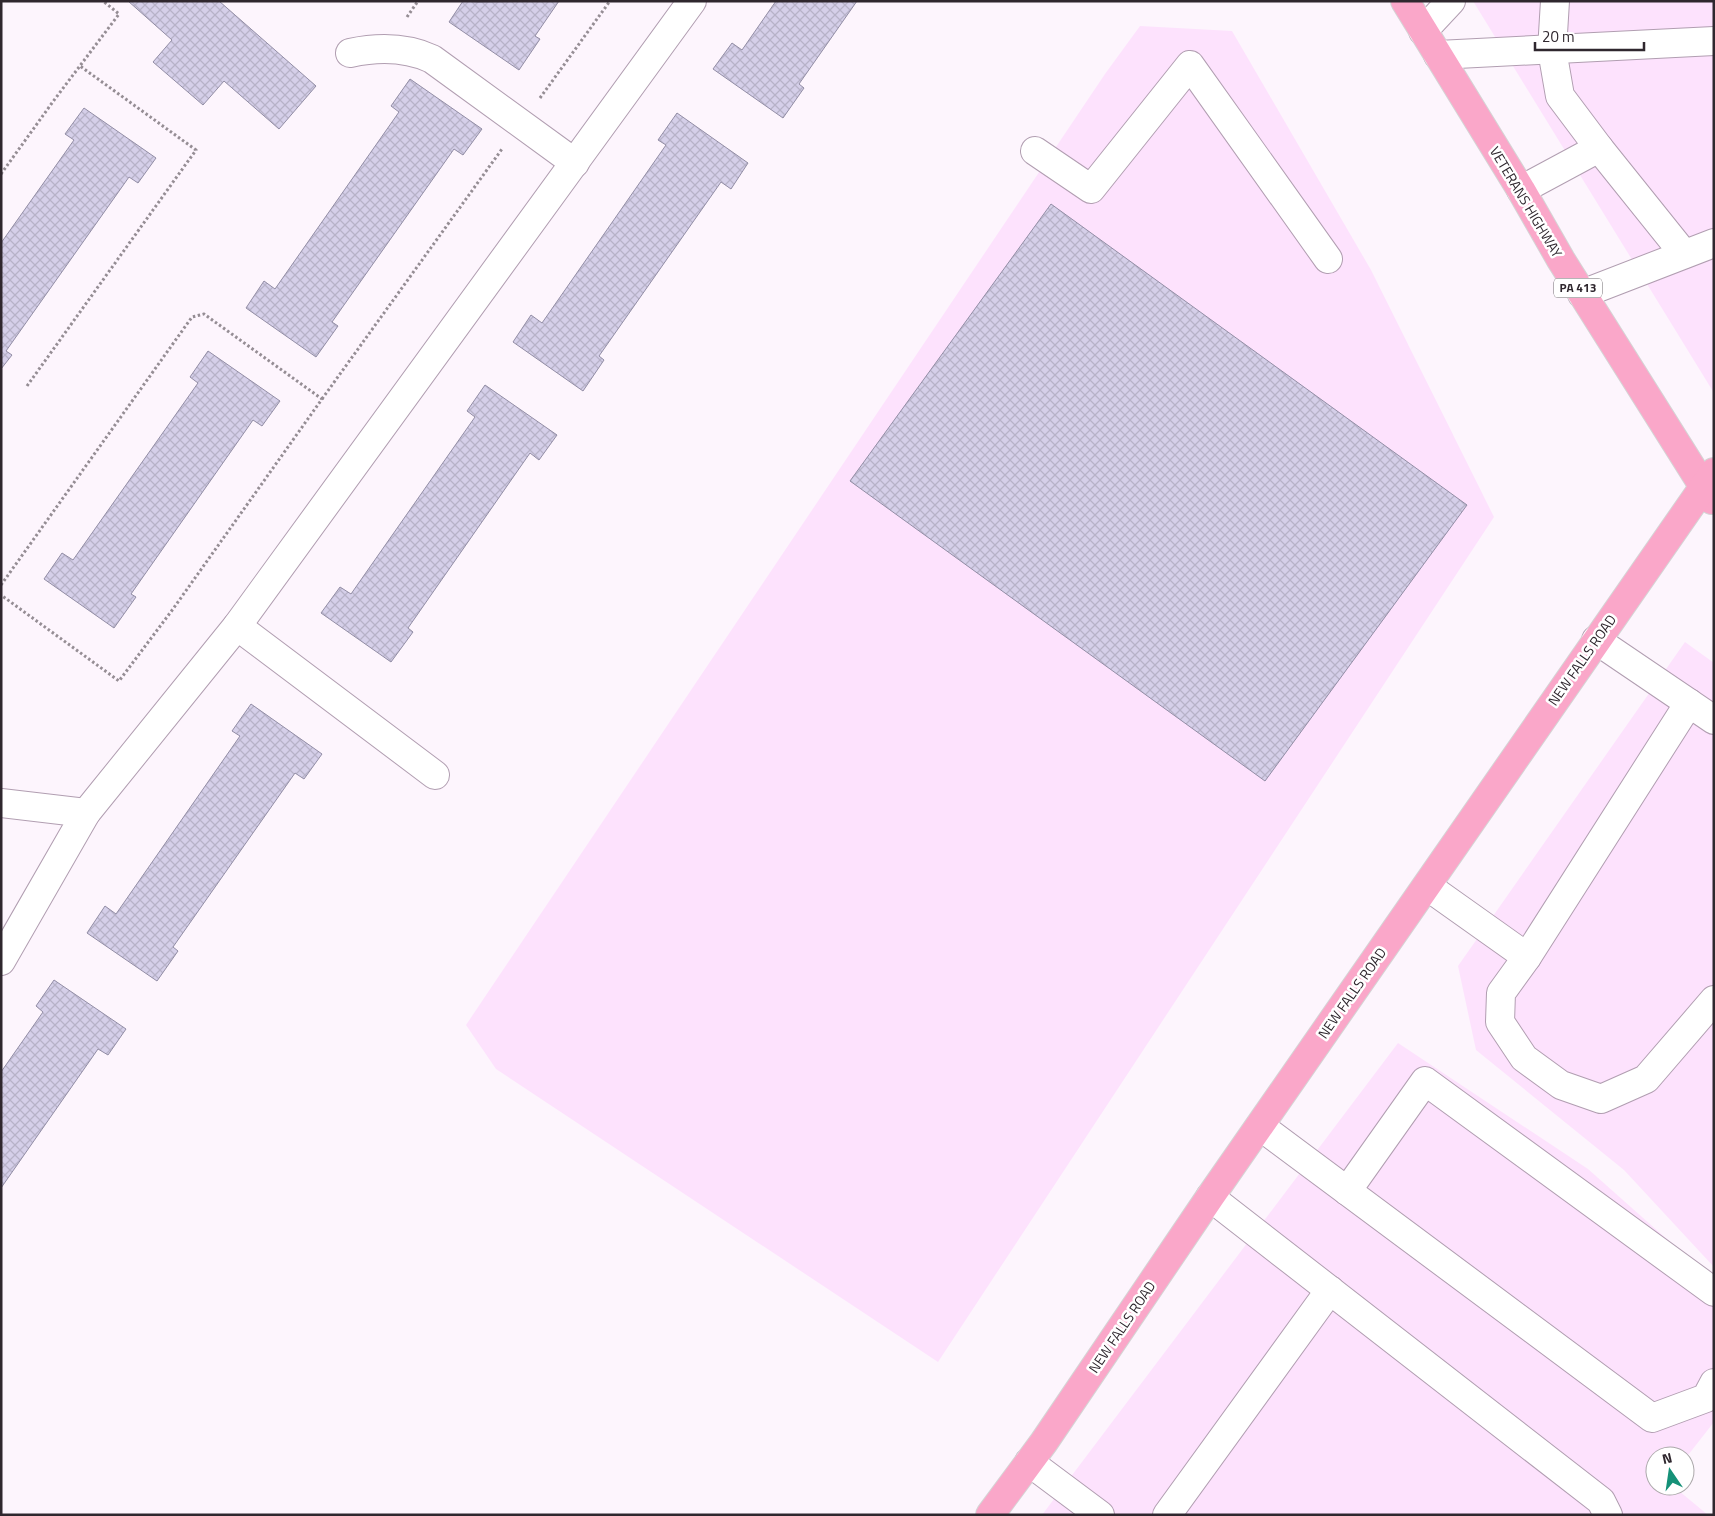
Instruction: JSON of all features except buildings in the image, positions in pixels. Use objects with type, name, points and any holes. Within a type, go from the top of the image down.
[{"type":"main road","name":"VETERANS HIGHWAY","points":[[1405,1],[1582,294],[1710,487]]},
{"type":"main road","name":"NEW FALLS ROAD","points":[[990,1515],[1029,1462],[1596,640],[1710,487]]},
{"type":"lane","points":[[1,961],[86,813],[237,626],[692,1]]},
{"type":"lane","points":[[1423,31],[1451,1]]},
{"type":"lane","points":[[1555,1],[1552,50],[1560,96],[1684,254]]},
{"type":"lane","points":[[1438,55],[1714,41]]},
{"type":"lane","points":[[350,53],[367,49],[396,49],[418,53],[432,59],[575,163]]},
{"type":"lane","points":[[1034,150],[1091,189],[1190,64],[1328,259]]},
{"type":"lane","points":[[1520,190],[1599,148]]},
{"type":"lane","points":[[1582,294],[1714,243]]},
{"type":"lane","points":[[237,626],[435,775]]},
{"type":"lane","points":[[1596,640],[1714,720]]},
{"type":"lane","points":[[1689,703],[1527,957],[1500,993],[1500,1022],[1524,1058],[1561,1086],[1601,1099],[1646,1079],[1714,1000]]},
{"type":"lane","points":[[1,803],[86,813]]},
{"type":"lane","points":[[1427,886],[1527,957]]},
{"type":"lane","points":[[1347,1191],[1425,1081],[1714,1292]]},
{"type":"lane","points":[[1260,1126],[1652,1418],[1706,1398],[1714,1383]]},
{"type":"lane","points":[[1210,1197],[1601,1501],[1608,1515]]},
{"type":"lane","points":[[1167,1515],[1330,1290]]},
{"type":"lane","points":[[1029,1462],[1100,1515]]},
{"type":"path","points":[[1,174],[119,14],[103,1]]},
{"type":"path","points":[[1,595],[119,681],[610,1]]},
{"type":"path","points":[[27,386],[196,150],[80,66]]},
{"type":"path","points":[[1,585],[192,317],[204,314],[322,399]]},
{"type":"shaded area","points":[[1473,1],[1714,1],[1714,393]]},
{"type":"shaded area","points":[[1140,26],[1232,31],[1371,270],[1494,517],[938,1362],[496,1069],[466,1025],[1105,74]]},
{"type":"shaded area","points":[[1685,642],[1714,663],[1714,1267],[1624,1170],[1476,1050],[1458,966]]},
{"type":"shaded area","points":[[1398,1043],[1588,1169],[1714,1281],[1714,1422],[1695,1446],[1645,1446],[1645,1496],[1685,1496],[1708,1515],[1042,1515]]}]
